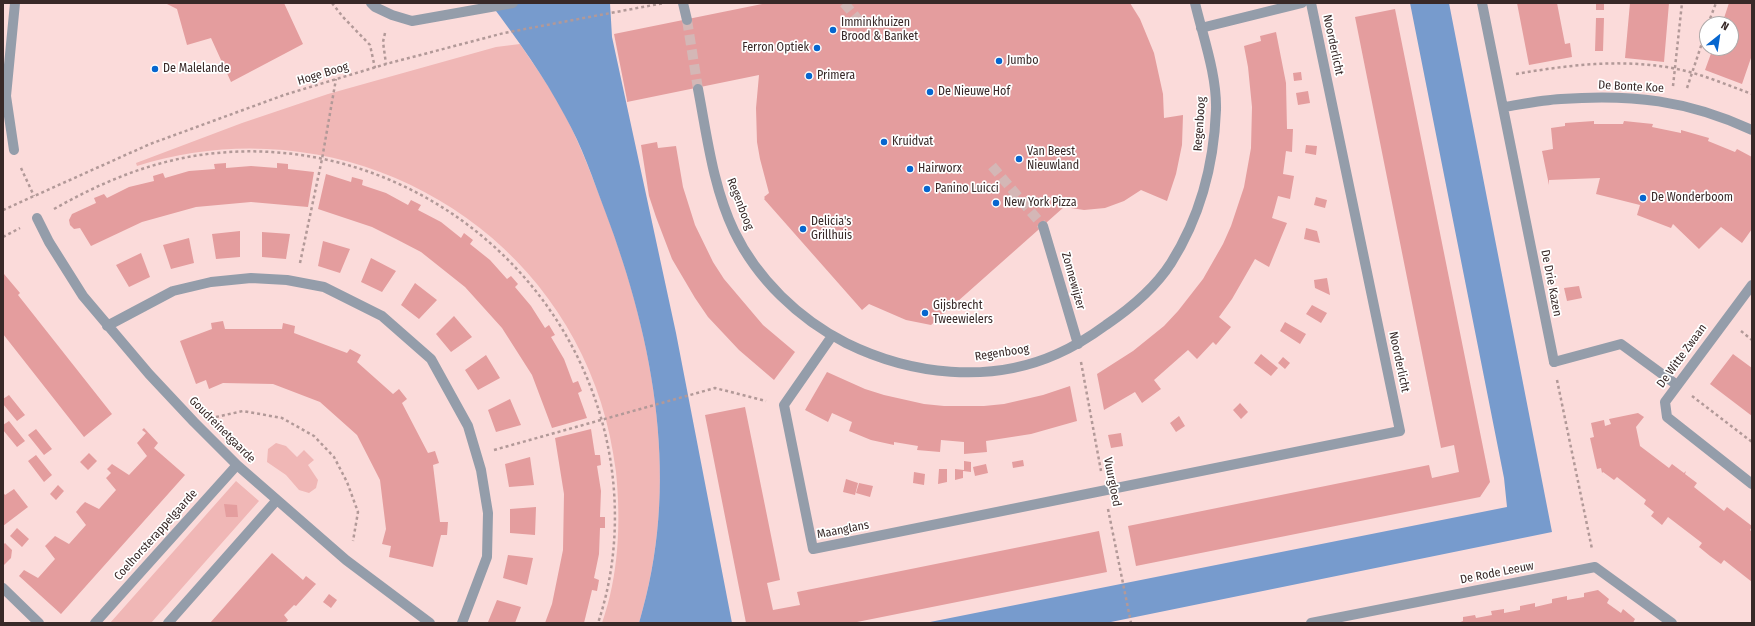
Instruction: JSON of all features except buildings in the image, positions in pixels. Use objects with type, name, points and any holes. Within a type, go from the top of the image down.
[{"type":"street","points":[[14,150],[6,96],[15,3]]},
{"type":"street","points":[[371,3],[375,7],[392,15],[412,21],[513,3]]},
{"type":"street","points":[[683,3],[688,20]]},
{"type":"street","name":"Regenboog","points":[[698,89],[711,161],[721,196],[734,231],[755,266],[779,294],[813,323],[832,336],[857,348],[904,365],[927,370],[957,372],[1017,366],[1044,359],[1078,344],[1120,315],[1156,282],[1174,258],[1198,206],[1210,165],[1216,111],[1215,86],[1195,3]]},
{"type":"street","points":[[1201,28],[1302,3]]},
{"type":"street","name":"Noorderlicht","points":[[1105,491],[1400,431],[1311,3]]},
{"type":"street","name":"De Drie Kazen","points":[[1482,3],[1554,362]]},
{"type":"street","name":"De Bonte Koe","points":[[1504,107],[1560,99],[1623,97],[1682,104],[1738,123],[1752,130]]},
{"type":"street","name":"Goudreinetgaarde","points":[[37,218],[49,242],[83,296],[107,326],[194,422],[276,501],[346,560],[430,623]]},
{"type":"street","name":"Zonnewijzer","points":[[1043,226],[1078,344]]},
{"type":"street","points":[[107,326],[173,291],[211,282],[251,278],[296,282],[324,287],[382,316],[431,359],[468,426],[481,470],[488,513],[487,557],[462,623]]},
{"type":"street","name":"De Witte Zwaan","points":[[1752,284],[1665,402],[1667,418],[1752,484]]},
{"type":"street","points":[[784,405],[832,336]]},
{"type":"street","points":[[1554,362],[1621,344],[1677,385]]},
{"type":"street","name":"Maanglans","points":[[784,405],[813,549],[1105,491]]},
{"type":"street","name":"Coelhorsterappelgaarde","points":[[95,623],[237,465]]},
{"type":"street","points":[[168,623],[276,501]]},
{"type":"street","points":[[1596,567],[1672,623]]},
{"type":"street","name":"De Rode Leeuw","points":[[1310,623],[1596,567]]},
{"type":"street","points":[[3,588],[39,623]]},
{"type":"path","points":[[332,3],[343,17],[370,45],[375,68]]},
{"type":"path","name":"Hoge Boog","points":[[3,210],[150,144],[284,95],[375,68],[504,33],[664,3]]},
{"type":"path","points":[[1670,102],[1676,68],[1682,3]]},
{"type":"path","points":[[1711,16],[1716,3]]},
{"type":"path","points":[[1682,104],[1699,52]]},
{"type":"path","points":[[1498,77],[1585,64],[1625,63],[1676,68],[1752,94]]},
{"type":"path","points":[[296,282],[322,159],[336,79]]},
{"type":"path","points":[[14,150],[34,196],[37,218],[95,187],[124,174],[162,163],[200,155],[240,152],[279,153],[322,159],[356,168],[393,181],[429,198],[459,217],[487,239],[536,289],[556,318],[574,349],[589,380],[602,419],[609,453],[613,486],[614,533],[610,573],[598,623]]},
{"type":"path","name":"Vuurgloed","points":[[1078,344],[1131,623]]},
{"type":"path","points":[[1554,362],[1596,567]]},
{"type":"path","points":[[1677,385],[1752,442]]},
{"type":"path","points":[[477,455],[715,388],[784,405]]},
{"type":"path","points":[[194,422],[243,411],[282,418],[314,436],[334,457],[347,482],[358,512],[354,536],[346,560]]},
{"type":"shaded area","points":[[520,44],[561,107],[587,163],[623,260],[649,362],[656,414],[660,466],[658,519],[652,571],[639,623],[602,623],[608,605],[615,567],[618,529],[618,491],[616,472],[597,389],[561,317],[511,255],[449,206],[378,171],[301,152],[220,150],[137,166],[136,163],[242,123],[328,94],[496,47]]},
{"type":"shaded area","points":[[276,443],[286,446],[297,457],[304,450],[314,460],[308,465],[318,480],[316,488],[309,493],[299,490],[286,475],[267,462],[268,449]]},
{"type":"shaded area","points":[[236,481],[259,501],[151,623],[110,623]]},
{"type":"water","points":[[490,3],[610,3],[612,37],[676,333],[732,623],[639,623],[652,571],[658,519],[660,467],[656,415],[649,363],[637,312],[623,261],[592,175],[577,139],[557,101],[539,72]]},
{"type":"water","points":[[1410,3],[1449,3],[1552,532],[1106,623],[925,623],[1507,507],[1504,478]]},
{"type":"tunnel","points":[[844,3],[861,23]]},
{"type":"tunnel","points":[[687,20],[698,89]]},
{"type":"tunnel","points":[[992,166],[1043,226]]},
{"type":"place","name":"Imminkhuizen Brood & Banket","points":[[833,30]]},
{"type":"place","name":"Ferron Optiek","points":[[817,48]]},
{"type":"place","name":"Jumbo","points":[[999,61]]},
{"type":"place","name":"De Malelande","points":[[155,69]]},
{"type":"place","name":"Primera","points":[[809,76]]},
{"type":"place","name":"De Nieuwe Hof","points":[[930,92]]},
{"type":"place","name":"Kruidvat","points":[[884,142]]},
{"type":"place","name":"Van Beest Nieuwland","points":[[1019,159]]},
{"type":"place","name":"Hairworx","points":[[910,169]]},
{"type":"place","name":"Panino Luicci","points":[[927,189]]},
{"type":"place","name":"De Wonderboom","points":[[1643,198]]},
{"type":"place","name":"New York Pizza","points":[[996,203]]},
{"type":"place","name":"Delicia's Grillhuis","points":[[803,229]]},
{"type":"place","name":"Gijsbrecht Tweewielers","points":[[925,313]]}]
